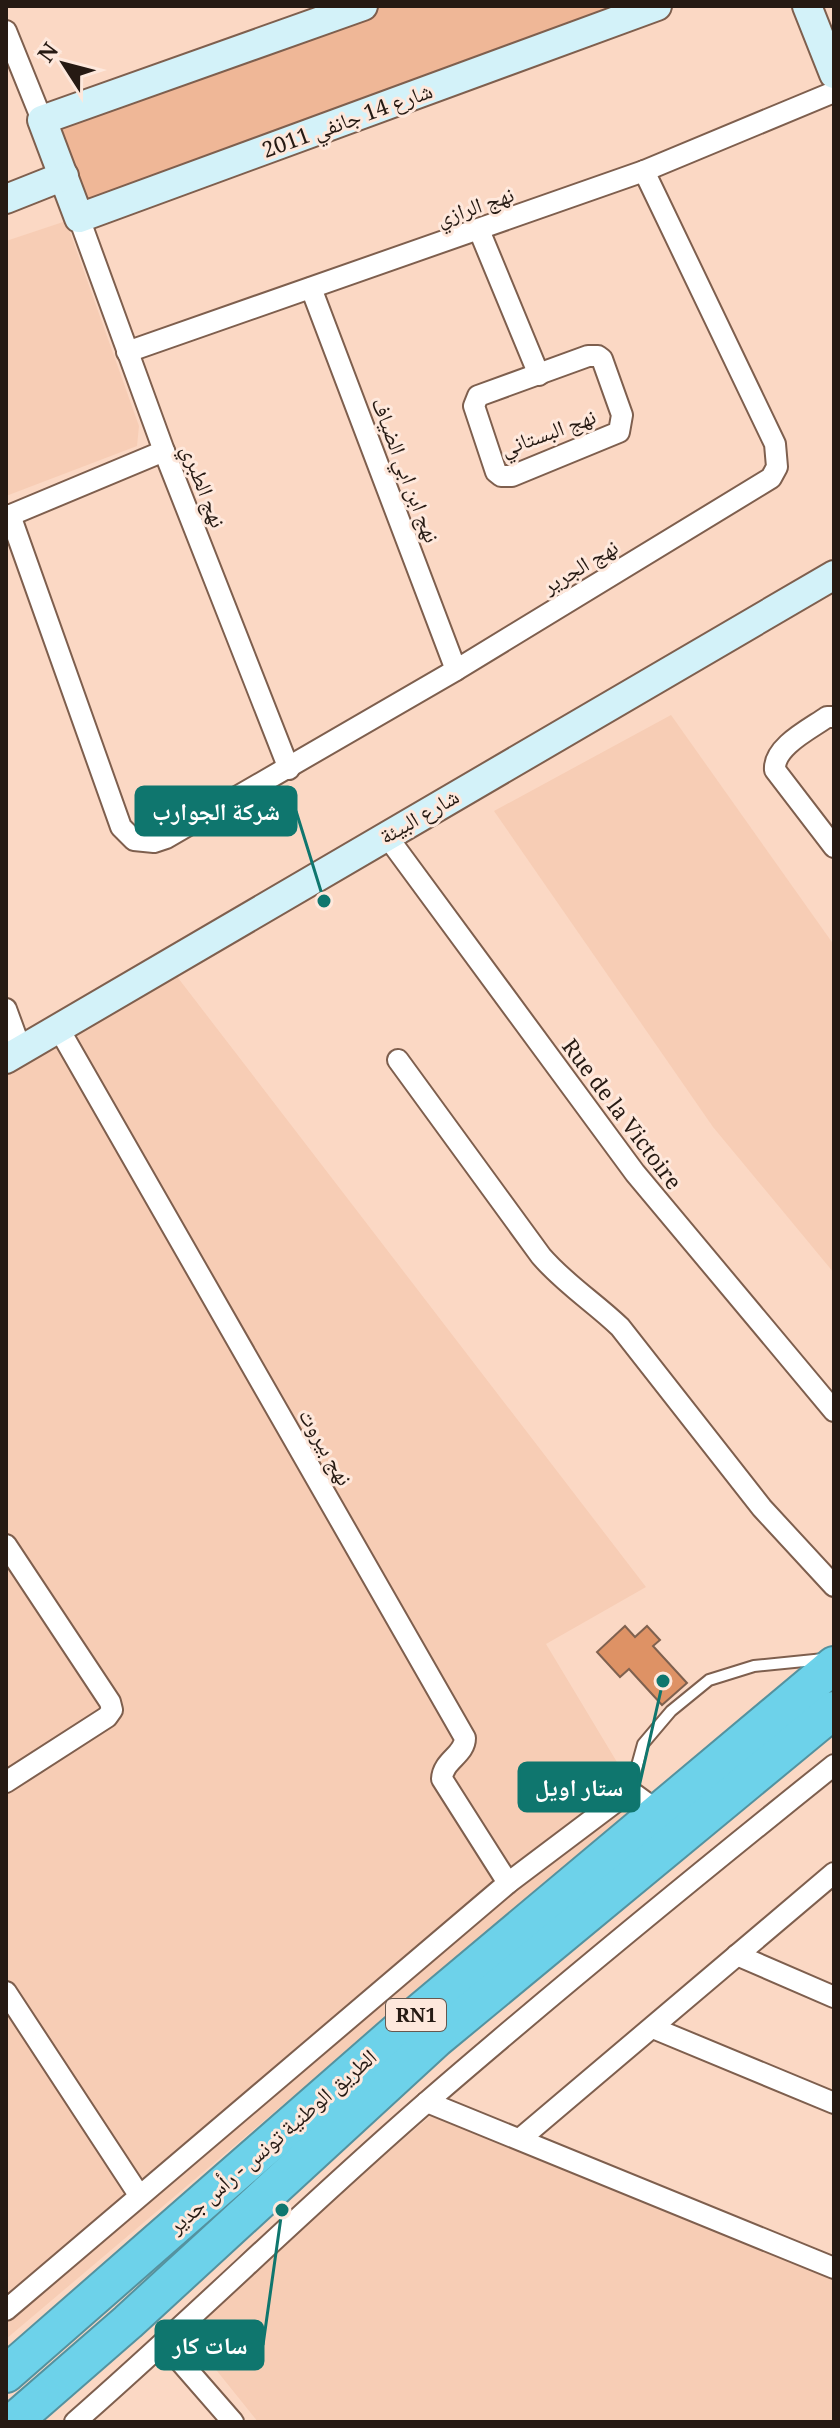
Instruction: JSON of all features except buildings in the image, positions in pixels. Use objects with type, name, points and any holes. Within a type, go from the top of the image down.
[{"type":"highway","name":"الطريق الوطنية تونس - رأس جدير","points":[[6,2374],[413,2018],[834,1665]]},
{"type":"highway","name":"الطريق الوطنية تونس - رأس جدير","points":[[13,2422],[128,2322],[436,2039],[834,1710]]},
{"type":"street","points":[[42,120],[363,6]]},
{"type":"street","name":"شارع 14 جانفي 2011","points":[[79,218],[657,6]]},
{"type":"street","points":[[807,6],[834,74]]},
{"type":"street","points":[[6,31],[79,218]]},
{"type":"street","name":"نهج الرازي","points":[[127,352],[644,171],[834,92]]},
{"type":"street","name":"نهج الجرير","points":[[8,516],[121,827],[134,840],[154,842],[289,769],[771,478],[777,467],[775,444],[644,171]]},
{"type":"street","points":[[6,199],[64,176]]},
{"type":"street","name":"نهج الطبري","points":[[79,218],[164,451],[289,769]]},
{"type":"street","points":[[479,230],[539,375]]},
{"type":"street","name":"نهج ابن ابي الضياف","points":[[311,288],[456,670]]},
{"type":"street","name":"نهج البستاني","points":[[588,356],[598,356],[602,359],[622,415],[622,426],[619,432],[512,476],[501,476],[496,472],[474,406],[475,399],[539,375],[588,356]]},
{"type":"street","points":[[8,516],[164,451]]},
{"type":"street","name":"شارع البيئة","points":[[14,1054],[834,575]]},
{"type":"street","points":[[834,717],[827,717],[779,752],[774,761],[775,770],[834,847]]},
{"type":"street","name":"Rue de la Victoire","points":[[386,835],[635,1173],[834,1411]]},
{"type":"street","points":[[6,1009],[14,1054]]},
{"type":"street","name":"نهج بيروت","points":[[59,1029],[465,1738],[463,1748],[443,1768],[442,1779],[508,1883]]},
{"type":"street","points":[[398,1060],[541,1256],[560,1278],[603,1310],[620,1327],[762,1508],[834,1586]]},
{"type":"street","points":[[6,1545],[112,1707],[107,1717],[6,1782]]},
{"type":"street","points":[[75,2422],[165,2344],[427,2102],[834,1765]]},
{"type":"street","points":[[6,2310],[508,1883],[630,1791],[660,1813]]},
{"type":"street","points":[[520,2139],[834,1873]]},
{"type":"street","points":[[737,1955],[834,1997]]},
{"type":"street","points":[[9,2004],[139,2195]]},
{"type":"street","points":[[653,2028],[834,2103]]},
{"type":"street","points":[[427,2102],[834,2268]]},
{"type":"street","points":[[165,2344],[233,2422]]},
{"type":"lane","points":[[630,1791],[643,1744],[671,1711],[709,1680],[754,1666],[834,1658]]},
{"type":"shaded area","points":[[369,6],[655,6],[80,209],[42,124]]},
{"type":"shaded area","points":[[66,221],[139,426],[137,446],[6,496],[6,241]]},
{"type":"shaded area","points":[[671,715],[834,945],[834,1273],[713,1127],[494,811]]},
{"type":"shaded area","points":[[162,957],[646,1587],[546,1644],[641,1802],[6,2339],[6,1049]]},
{"type":"shaded area","points":[[433,2114],[834,2274],[834,2422],[258,2422],[205,2356],[207,2305]]},
{"type":"place","name":"شركة الجوارب","points":[[324,901]]},
{"type":"place","name":"ستار اويل","points":[[663,1681]]},
{"type":"place","name":"سات كار","points":[[282,2210]]}]
